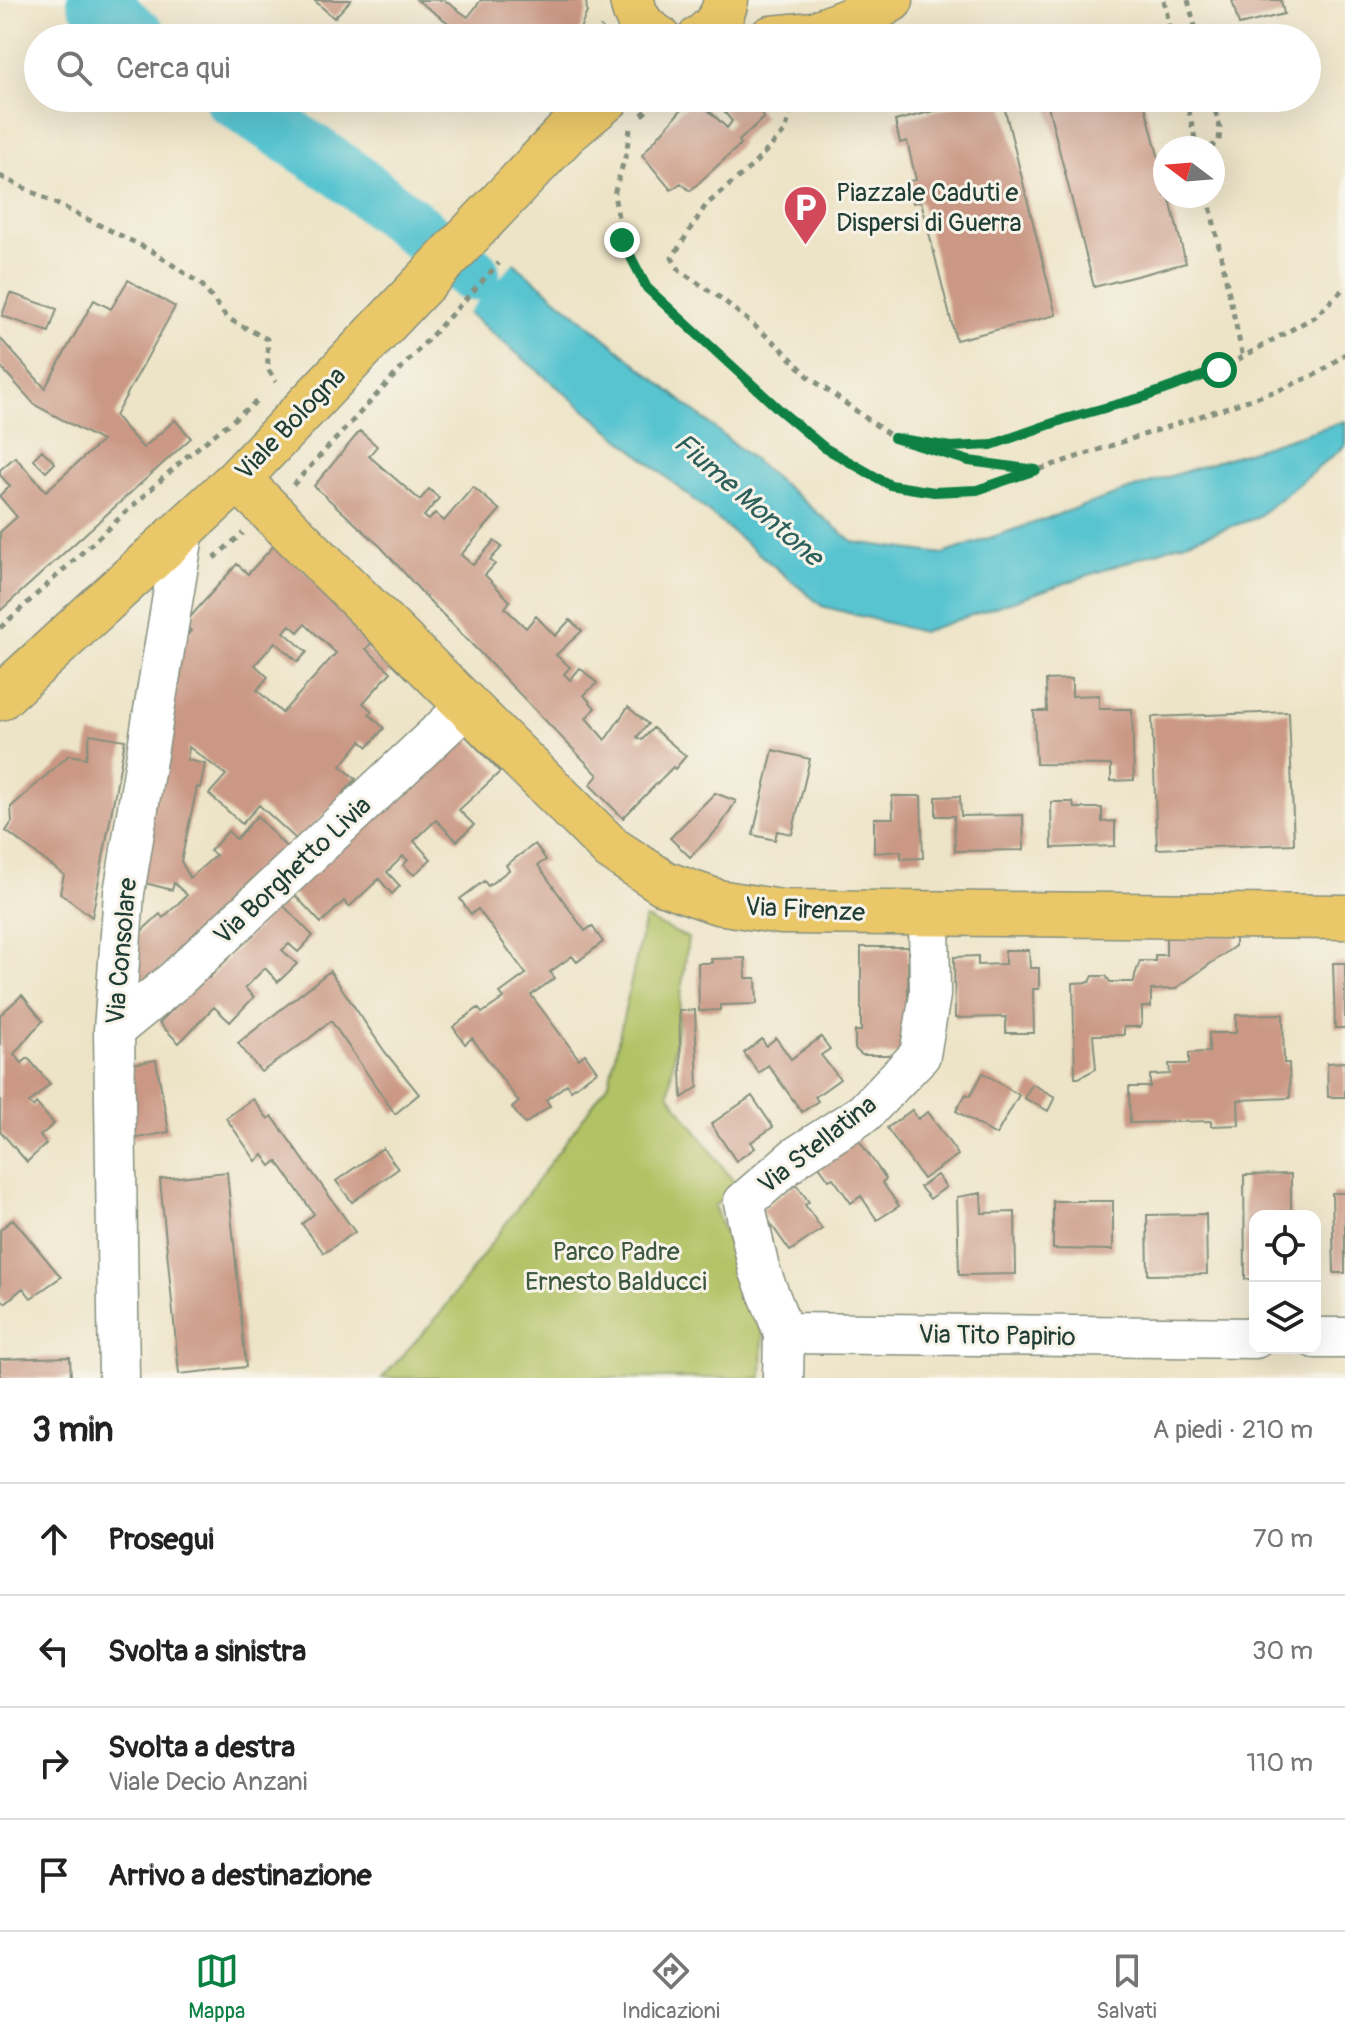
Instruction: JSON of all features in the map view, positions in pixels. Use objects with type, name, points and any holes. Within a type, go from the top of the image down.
[{"type":"main road","points":[[623,24],[631,0]]},
{"type":"main road","points":[[631,0],[641,24]]},
{"type":"main road","points":[[717,24],[726,0]]},
{"type":"main road","points":[[842,24],[891,0]]},
{"type":"main road","name":"Viale Bologna","points":[[0,698],[238,479],[567,128],[629,114]]},
{"type":"main road","name":"Via Firenze","points":[[238,479],[612,849],[664,883],[718,902],[781,912],[1345,917]]},
{"type":"street","name":"Via Consolare","points":[[119,1378],[114,1030],[124,893],[184,529]]},
{"type":"street","name":"Via Borghetto Livia","points":[[114,1030],[174,981],[467,706]]},
{"type":"street","name":"Via Stellatina","points":[[784,1333],[759,1269],[744,1202],[796,1157],[864,1113],[920,1055],[930,995],[929,913]]},
{"type":"street","name":"Via Tito Papirio","points":[[784,1333],[1249,1338]]},
{"type":"street","points":[[783,1378],[784,1333]]},
{"type":"street","points":[[1321,1338],[1345,1338]]},
{"type":"path","points":[[1164,0],[1169,24]]},
{"type":"path","points":[[1188,0],[1194,24]]},
{"type":"path","points":[[790,112],[786,130],[753,165],[706,205],[672,258],[680,271],[722,299],[781,348],[810,378],[894,438],[969,461],[1036,470]]},
{"type":"path","points":[[1189,112],[1194,136]]},
{"type":"path","points":[[1216,112],[1219,136]]},
{"type":"path","points":[[629,114],[626,154],[614,194],[622,240],[647,288],[825,448],[890,485],[934,492],[977,490],[1282,389],[1319,373],[1345,354]]},
{"type":"path","points":[[0,176],[152,251],[202,285],[227,318],[267,339],[268,369],[276,382]]},
{"type":"path","points":[[1211,208],[1243,358]]},
{"type":"path","points":[[366,408],[503,258]]},
{"type":"path","points":[[894,438],[951,447],[991,445],[1065,419],[1144,397],[1243,358],[1316,316],[1345,287]]},
{"type":"path","points":[[0,628],[186,457],[260,399]]},
{"type":"green space","name":"Parco Padre Ernesto Balducci","points":[[645,918],[688,938],[669,1094],[737,1186],[714,1206],[763,1334],[762,1378],[382,1378],[439,1315],[609,1082]]},
{"type":"water","points":[[437,200],[853,542],[943,554],[1158,480],[1345,421],[1345,446],[1256,518],[922,632],[822,606],[392,250]]},
{"type":"pier","points":[[438,197],[516,260],[465,315],[389,251]]},
{"type":"building","points":[[314,0],[351,0],[334,18]]},
{"type":"building","points":[[417,0],[444,0],[468,17],[481,0],[586,0],[587,12],[582,24],[450,24]]},
{"type":"building","points":[[1232,0],[1281,0],[1284,14],[1239,24]]},
{"type":"building","points":[[679,112],[710,112],[727,128],[732,121],[724,112],[760,112],[764,117],[739,141],[741,144],[690,191],[681,183],[671,190],[642,155]]},
{"type":"building","points":[[930,112],[1005,112],[1056,315],[956,340],[921,201],[913,203],[908,181],[916,180],[907,141],[900,143],[895,121]]},
{"type":"building","points":[[1050,112],[1147,112],[1153,136],[1153,208],[1172,208],[1186,263],[1094,287]]},
{"type":"building","points":[[128,280],[175,307],[115,416],[143,448],[175,420],[191,438],[0,611],[0,532],[17,517],[0,497],[10,486],[0,475],[0,470],[15,457],[46,491],[102,441],[35,405],[0,366],[0,338],[45,388],[94,300],[111,309]]},
{"type":"building","points":[[10,293],[57,309],[49,332],[2,316]]},
{"type":"building","points":[[360,431],[377,446],[369,456],[420,500],[429,489],[439,498],[424,516],[429,520],[435,513],[444,521],[473,487],[500,510],[461,555],[473,565],[494,541],[502,547],[490,560],[495,564],[485,575],[510,601],[505,608],[526,628],[536,616],[555,636],[570,620],[582,631],[556,655],[570,667],[564,674],[570,680],[580,668],[597,683],[584,695],[595,708],[586,718],[605,740],[628,707],[648,724],[637,737],[642,740],[653,728],[686,756],[623,818],[590,785],[598,775],[381,547],[314,486]]},
{"type":"building","points":[[42,450],[55,463],[46,472],[33,459]]},
{"type":"building","points":[[275,544],[378,636],[366,649],[391,672],[363,703],[372,711],[369,714],[384,728],[368,747],[361,741],[341,766],[356,779],[297,840],[259,805],[242,824],[209,794],[226,775],[189,747],[187,760],[205,764],[181,861],[190,878],[216,855],[210,851],[228,831],[236,839],[257,816],[288,849],[144,985],[133,986],[134,938],[160,914],[163,918],[187,895],[174,883],[172,890],[141,882],[171,652],[191,631],[184,624],[237,564],[248,574]],"holes":[[[305,624],[336,653],[282,713],[257,690],[268,677],[255,665],[275,642],[298,662],[307,652],[284,632],[290,625],[298,632]]]},
{"type":"building","points":[[1072,679],[1072,696],[1099,695],[1099,709],[1132,709],[1134,780],[1111,781],[1111,765],[1036,764],[1034,711],[1047,711],[1046,680]]},
{"type":"building","points":[[1289,712],[1294,844],[1157,849],[1152,717]]},
{"type":"building","points":[[461,731],[500,772],[459,810],[474,825],[457,841],[436,820],[414,841],[431,859],[414,875],[403,865],[408,860],[403,856],[387,872],[400,886],[392,894],[379,879],[349,907],[344,901],[321,923],[292,892]]},
{"type":"building","points":[[90,734],[125,740],[92,917],[60,893],[64,875],[6,831],[12,822],[11,807],[69,755],[86,758]]},
{"type":"building","points":[[773,750],[810,759],[792,834],[777,831],[775,840],[753,835]]},
{"type":"building","points":[[715,793],[736,801],[719,828],[690,857],[670,838]]},
{"type":"building","points":[[892,796],[921,796],[923,858],[901,859],[901,851],[874,853],[874,818],[893,818]]},
{"type":"building","points":[[960,796],[961,816],[1023,815],[1024,850],[955,851],[954,816],[936,816],[936,797]]},
{"type":"building","points":[[1051,802],[1073,802],[1074,808],[1102,808],[1102,822],[1115,821],[1115,846],[1052,848]]},
{"type":"building","points":[[535,844],[546,860],[538,865],[585,931],[592,926],[603,942],[577,962],[572,956],[550,972],[555,978],[531,995],[579,1059],[585,1054],[597,1071],[571,1090],[567,1084],[546,1100],[550,1106],[525,1124],[512,1108],[519,1102],[472,1038],[465,1044],[453,1027],[478,1008],[482,1013],[504,998],[500,993],[526,974],[478,909],[471,914],[460,899],[484,881],[488,886],[509,870],[506,865]]},
{"type":"building","points":[[281,903],[313,936],[298,952],[289,944],[282,950],[297,964],[278,982],[265,968],[245,988],[254,997],[230,1022],[214,1007],[179,1043],[159,1023],[207,975],[209,978]]},
{"type":"building","points":[[1235,934],[1235,946],[1175,989],[1151,990],[1151,1007],[1142,1007],[1140,1027],[1124,1027],[1124,1035],[1093,1035],[1096,1069],[1075,1078],[1073,983],[1090,982],[1093,976],[1106,976],[1110,982],[1134,982],[1140,961],[1155,961],[1155,955],[1166,955],[1166,935]]},
{"type":"building","points":[[861,947],[908,947],[908,1051],[902,1055],[862,1055],[855,1049],[855,1031],[861,1031]]},
{"type":"building","points":[[1005,950],[1029,950],[1030,968],[1039,968],[1039,989],[1033,989],[1034,1033],[1006,1033],[1006,1017],[955,1018],[954,957],[978,956],[978,965],[1005,964]]},
{"type":"building","points":[[745,958],[746,978],[756,978],[757,1004],[720,1005],[720,1010],[699,1011],[698,963],[712,963],[711,959]]},
{"type":"building","points":[[1333,963],[1345,963],[1345,1028],[1335,1028]]},
{"type":"building","points":[[330,971],[385,1052],[419,1094],[395,1114],[331,1021],[261,1072],[238,1043]]},
{"type":"building","points":[[22,995],[43,1021],[14,1054],[22,1063],[28,1058],[50,1084],[29,1103],[33,1107],[36,1103],[54,1124],[40,1136],[46,1144],[27,1162],[0,1131],[0,1015]]},
{"type":"building","points":[[695,1010],[698,1087],[682,1098],[679,1011]]},
{"type":"building","points":[[1283,1014],[1284,1063],[1289,1063],[1290,1098],[1238,1100],[1239,1125],[1211,1126],[1211,1121],[1130,1123],[1129,1087],[1150,1087],[1150,1075],[1170,1074],[1169,1064],[1189,1064],[1189,1053],[1209,1052],[1209,1033],[1236,1033],[1236,1015]]},
{"type":"building","points":[[821,1037],[830,1049],[821,1055],[840,1079],[815,1097],[818,1101],[802,1112],[768,1065],[759,1073],[744,1053],[762,1039],[766,1046],[776,1038],[791,1059]]},
{"type":"building","points":[[156,1060],[169,1132],[132,1139],[120,1066]]},
{"type":"building","points":[[1345,1062],[1345,1097],[1328,1097],[1327,1063]]},
{"type":"building","points":[[983,1073],[1019,1095],[996,1135],[956,1111],[966,1094],[970,1096]]},
{"type":"building","points":[[1032,1084],[1055,1097],[1048,1111],[1024,1098]]},
{"type":"building","points":[[752,1096],[773,1127],[751,1142],[755,1148],[736,1161],[711,1124]]},
{"type":"building","points":[[253,1099],[268,1119],[272,1116],[355,1232],[324,1253],[302,1224],[314,1214],[277,1161],[271,1166],[263,1155],[256,1161],[226,1118]]},
{"type":"building","points":[[912,1110],[918,1119],[928,1112],[958,1155],[923,1179],[887,1128]]},
{"type":"building","points":[[858,1139],[886,1179],[882,1182],[899,1206],[877,1220],[861,1196],[851,1203],[833,1178],[829,1180],[819,1166]]},
{"type":"building","points":[[383,1148],[398,1169],[352,1202],[336,1181]]},
{"type":"building","points":[[227,1172],[246,1367],[179,1374],[160,1179]]},
{"type":"building","points":[[1291,1174],[1291,1210],[1249,1210],[1249,1279],[1245,1279],[1244,1175]]},
{"type":"building","points":[[937,1175],[946,1187],[930,1199],[920,1187]]},
{"type":"building","points":[[796,1184],[809,1202],[805,1205],[822,1229],[790,1251],[761,1210]]},
{"type":"building","points":[[981,1193],[982,1213],[1015,1212],[1016,1274],[959,1275],[957,1197]]},
{"type":"building","points":[[1332,1193],[1345,1193],[1345,1273],[1334,1273]]},
{"type":"building","points":[[1053,1201],[1113,1201],[1113,1250],[1053,1249]]},
{"type":"building","points":[[1206,1214],[1207,1274],[1148,1275],[1147,1215]]},
{"type":"building","points":[[13,1219],[61,1277],[31,1298],[23,1288],[5,1303],[0,1297],[0,1230]]},
{"type":"building","points":[[70,1357],[71,1378],[0,1378],[0,1359]]},
{"type":"waterway","name":"Fiume Montone","points":[[95,0],[123,24]]},
{"type":"waterway","name":"Fiume Montone","points":[[253,112],[342,171],[472,273]]},
{"type":"place","name":"Piazzale Caduti e Dispersi di Guerra","points":[[805,246]]},
{"type":"route","points":[[622,240],[647,288],[783,413],[825,448],[890,485],[934,492],[977,490],[1036,470],[969,461],[894,438],[951,447],[991,445],[1219,370]]}]
